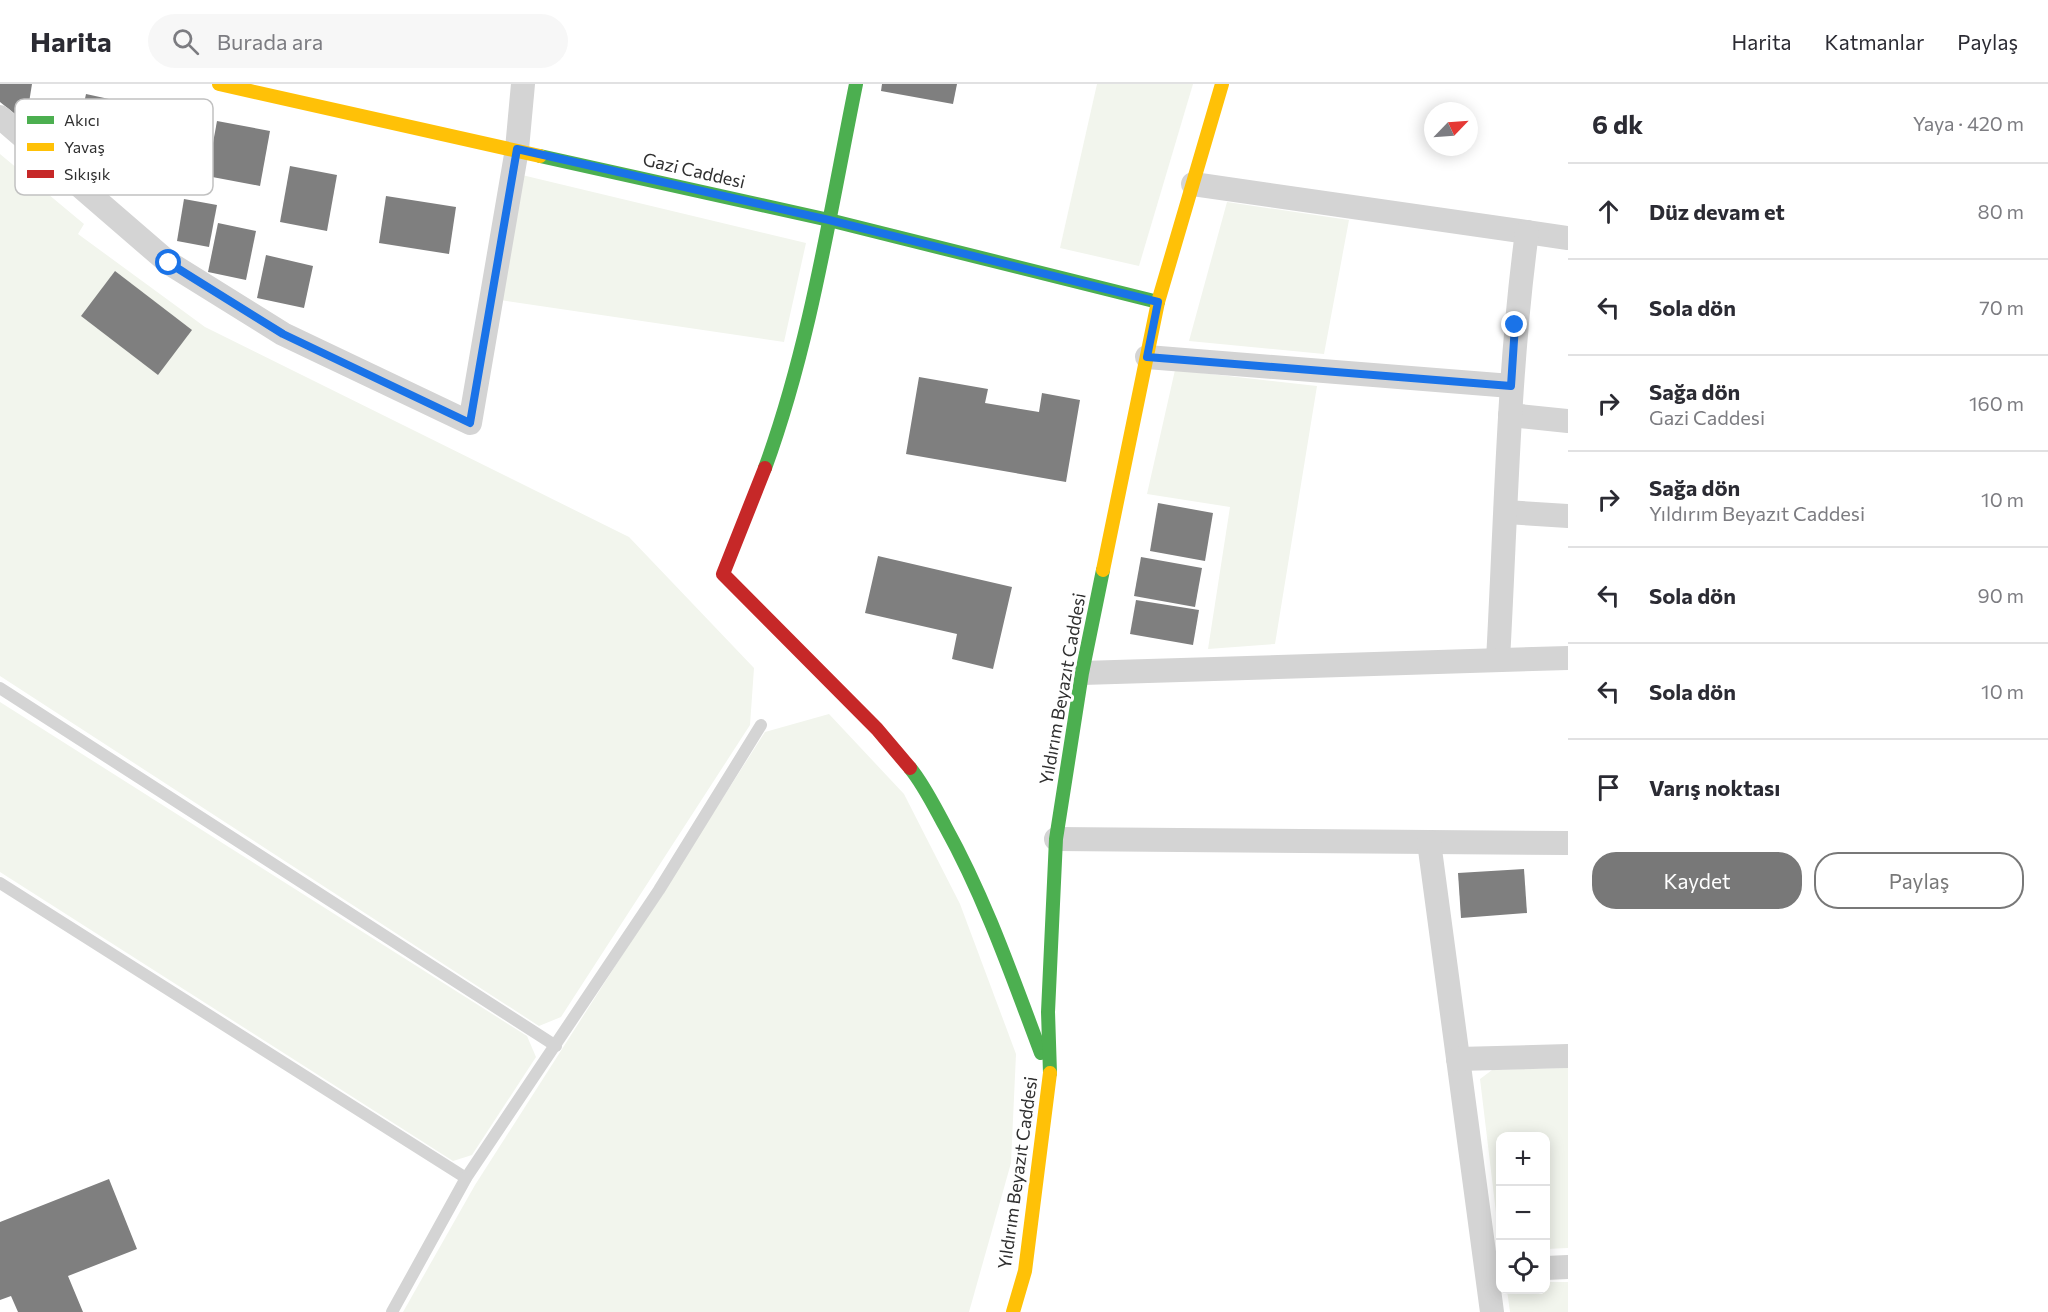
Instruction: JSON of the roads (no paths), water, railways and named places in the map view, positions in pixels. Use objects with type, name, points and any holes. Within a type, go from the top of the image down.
[{"type":"street","name":"Gazi Caddesi","points":[[219,84],[318,95],[517,149],[829,220],[1158,302]]},
{"type":"street","points":[[90,195],[169,263],[283,334],[470,423],[517,149],[523,84]]},
{"type":"street","points":[[856,84],[829,220],[779,428],[756,494],[723,574],[877,729],[920,780],[961,854],[979,894],[1050,1075]]},
{"type":"street","name":"Yıldırım Beyazıt Caddesi","points":[[1013,1312],[1025,1271],[1050,1075],[1048,1012],[1056,839],[1083,673],[1158,302],[1222,84]]},
{"type":"street","points":[[0,117],[15,130]]},
{"type":"street","points":[[1193,184],[1568,238]]},
{"type":"street","points":[[1498,660],[1515,325],[1527,232]]},
{"type":"street","points":[[1147,357],[1511,386]]},
{"type":"street","points":[[1510,415],[1568,420]]},
{"type":"street","points":[[1506,512],[1568,516]]},
{"type":"street","points":[[1083,673],[1568,658]]},
{"type":"street","points":[[1056,839],[1568,843]]},
{"type":"street","points":[[1429,842],[1458,1059],[1493,1269],[1492,1312]]},
{"type":"street","points":[[1458,1059],[1568,1056]]},
{"type":"street","points":[[1550,1268],[1568,1267]]},
{"type":"lane","points":[[0,688],[556,1046]]},
{"type":"lane","points":[[392,1312],[466,1179],[659,890],[760,725]]},
{"type":"lane","points":[[0,883],[466,1179]]}]
